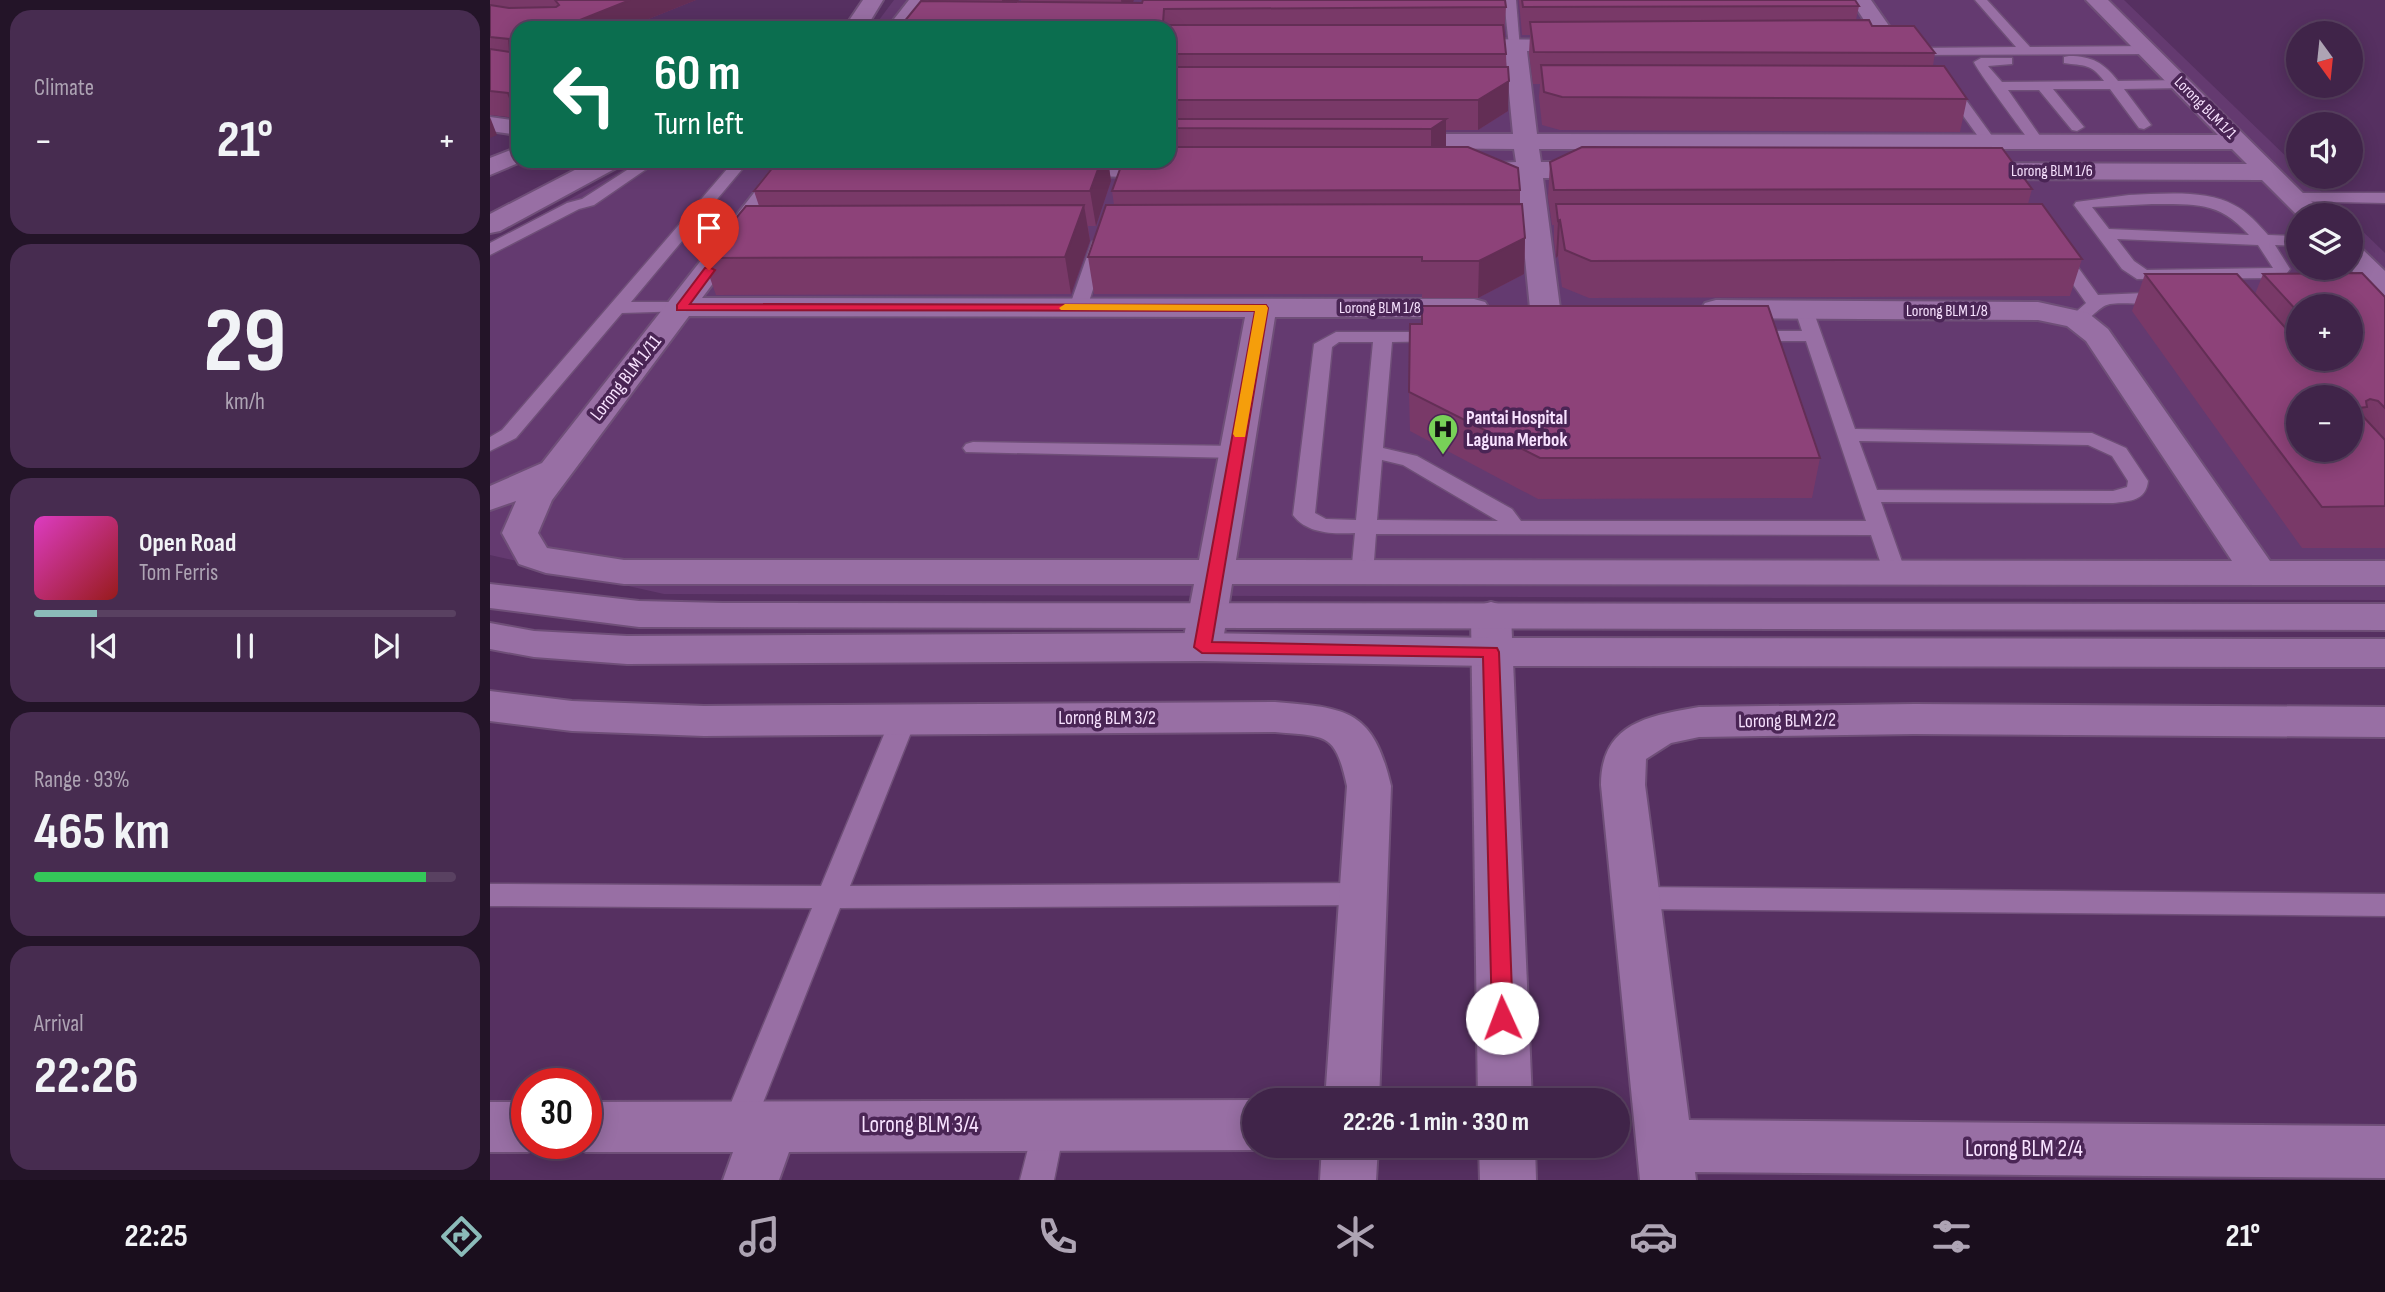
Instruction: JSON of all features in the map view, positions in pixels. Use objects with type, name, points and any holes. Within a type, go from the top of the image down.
[{"type":"street","points":[[860,21],[873,0]]},
{"type":"street","points":[[907,21],[920,0]]},
{"type":"street","points":[[1861,0],[1890,43]]},
{"type":"street","name":"Lorong BLM 1/1","points":[[2096,0],[2300,203]]},
{"type":"street","points":[[1863,43],[1890,43]]},
{"type":"street","points":[[1432,46],[1599,45]]},
{"type":"street","points":[[1515,46],[1530,170]]},
{"type":"street","points":[[490,124],[511,127]]},
{"type":"street","name":"Lorong BLM 1/6","points":[[1375,141],[2239,142]]},
{"type":"street","points":[[490,167],[511,157]]},
{"type":"street","points":[[490,225],[598,168]]},
{"type":"street","name":"Lorong BLM 1/11","points":[[505,529],[523,519],[555,470],[681,307],[750,234],[796,168]]},
{"type":"street","points":[[1031,170],[1124,176],[1196,170]]},
{"type":"street","points":[[1446,170],[1627,170]]},
{"type":"street","name":"Lorong BLM 1/8","points":[[681,307],[1535,308],[1536,235],[1530,170]]},
{"type":"street","name":"Lorong BLM 1/6","points":[[1947,171],[2010,181],[2269,172]]},
{"type":"street","points":[[2363,268],[2380,288]]},
{"type":"street","points":[[1205,632],[1262,308]]},
{"type":"street","name":"Lorong BLM 1/8","points":[[1695,309],[1808,323],[2086,311]]},
{"type":"street","points":[[2086,311],[2098,335],[2259,573]]},
{"type":"street","points":[[490,499],[555,470]]},
{"type":"street","points":[[505,529],[532,556],[546,561],[624,572],[2385,573]]},
{"type":"street","points":[[490,596],[639,614],[1205,632],[1491,633],[2385,653]]},
{"type":"street","points":[[1491,633],[2385,617]]},
{"type":"street","points":[[490,636],[534,644],[626,650],[1205,632]]},
{"type":"street","points":[[1491,633],[1505,1088]]},
{"type":"street","name":"Lorong BLM 3/2","points":[[490,706],[572,716],[651,719],[1275,717],[1326,722],[1344,728],[1357,743],[1364,760],[1369,786],[1353,1088]]},
{"type":"street","name":"Lorong BLM 2/2","points":[[1666,1163],[1623,785],[1624,758],[1641,738],[1668,728],[1699,722],[1914,719],[2385,722]]},
{"type":"street","name":"Lorong BLM 3/4","points":[[602,1127],[1242,1125]]},
{"type":"street","points":[[751,1180],[754,1126]]},
{"type":"street","points":[[490,1128],[511,1127]]},
{"type":"street","name":"Lorong BLM 2/4","points":[[1666,1163],[2385,1152]]},
{"type":"street","points":[[1348,1180],[1349,1158]]},
{"type":"street","points":[[1507,1158],[1508,1180]]},
{"type":"lane","points":[[1510,0],[1515,46]]},
{"type":"lane","points":[[1981,0],[2026,51]]},
{"type":"lane","points":[[1890,43],[1925,62],[1990,143]]},
{"type":"lane","points":[[1925,62],[2026,51],[2148,50]]},
{"type":"lane","points":[[2038,143],[1998,86],[1981,67],[1981,62],[2083,60],[2101,67],[2144,125]]},
{"type":"lane","points":[[2042,85],[2077,127]]},
{"type":"lane","points":[[1998,86],[2182,85]]},
{"type":"lane","points":[[490,250],[573,206],[588,202],[640,168]]},
{"type":"lane","points":[[490,445],[509,434],[736,168]]},
{"type":"lane","points":[[2340,203],[2385,198]]},
{"type":"lane","points":[[2107,200],[2213,202],[2233,210],[2263,240],[2282,269],[2278,273],[2143,275],[2128,265],[2082,205],[2107,200]]},
{"type":"lane","points":[[1078,308],[1105,230]]},
{"type":"lane","points":[[2104,234],[2286,241]]},
{"type":"lane","points":[[2051,243],[2086,311],[2119,297],[2185,297]]},
{"type":"lane","points":[[615,308],[681,307]]},
{"type":"lane","points":[[1730,336],[1808,323],[1895,573]]},
{"type":"lane","points":[[1466,337],[1336,337],[1323,344],[1304,515],[1321,526],[1880,528]]},
{"type":"lane","points":[[1362,574],[1383,337]]},
{"type":"lane","points":[[1847,435],[2092,439],[2119,452],[2138,481],[2137,489],[2130,495],[2113,497],[1868,496]]},
{"type":"lane","points":[[973,447],[1237,452]]},
{"type":"lane","points":[[1373,452],[1410,460],[1504,514],[1512,527]]},
{"type":"lane","points":[[754,1126],[831,897],[903,720]]},
{"type":"lane","points":[[490,894],[831,897],[1363,894]]},
{"type":"lane","points":[[1635,898],[2385,905]]},
{"type":"lane","points":[[1037,1180],[1049,1125]]},
{"type":"shaded area","points":[[894,0],[2124,0],[2286,156],[2286,189],[2319,189],[2333,203],[2286,203],[2286,280],[2363,280],[2363,232],[2385,253],[2385,600],[664,594],[490,555],[490,243],[626,168],[1176,168],[1176,21],[878,21]]},
{"type":"building","points":[[555,0],[630,0],[578,21],[511,21],[511,98],[508,93],[490,91],[490,49],[510,52],[509,39],[490,37],[490,5],[509,8],[559,5]]},
{"type":"building","points":[[1143,0],[1505,0],[1506,7],[1164,9],[1163,21],[905,21],[921,1],[1142,3]]},
{"type":"building","points":[[1522,0],[1855,0],[1859,6],[1523,7]]},
{"type":"building","points":[[1869,20],[1872,26],[1914,26],[1935,53],[1534,52],[1530,22]]},
{"type":"building","points":[[1176,25],[1503,25],[1506,54],[1176,54]]},
{"type":"building","points":[[1541,65],[1944,66],[1967,99],[1562,97],[1544,92]]},
{"type":"building","points":[[1176,67],[1508,67],[1509,81],[1478,100],[1176,100]]},
{"type":"building","points":[[1176,119],[1446,119],[1431,129],[1176,128]]},
{"type":"building","points":[[1176,147],[1468,147],[1518,168],[1520,190],[1112,191],[1120,168],[1176,168]]},
{"type":"building","points":[[1582,147],[2002,148],[2032,189],[1554,190],[1550,162]]},
{"type":"building","points":[[772,168],[1098,168],[1090,191],[754,191]]},
{"type":"building","points":[[1522,204],[1525,238],[1479,261],[1422,261],[1422,257],[1088,257],[1106,205]]},
{"type":"building","points":[[1556,204],[2042,204],[2082,259],[1591,261],[1565,250]]},
{"type":"building","points":[[1084,205],[1065,257],[703,258],[746,206]]},
{"type":"building","points":[[2145,274],[2237,274],[2286,329],[2286,371],[2363,371],[2363,294],[2286,294],[2286,299],[2263,274],[2286,274],[2286,280],[2363,280],[2363,274],[2385,297],[2385,408],[2378,401],[2370,399],[2366,401],[2367,407],[2363,408],[2363,385],[2286,385],[2286,460]]},
{"type":"building","points":[[1422,306],[1768,306],[1820,458],[1540,458],[1409,392],[1410,324],[1422,324]]},
{"type":"building","points":[[2363,416],[2385,440],[2385,506],[2322,507],[2288,462],[2363,462]]},
{"type":"slow traffic","points":[[1065,308],[1262,308],[1240,434]]},
{"type":"place","name":"Pantai Hospital Laguna Merbok","points":[[1443,456]]},
{"type":"route","points":[[709,270],[681,307],[1262,308],[1202,647],[1491,652],[1502,1018]]}]
